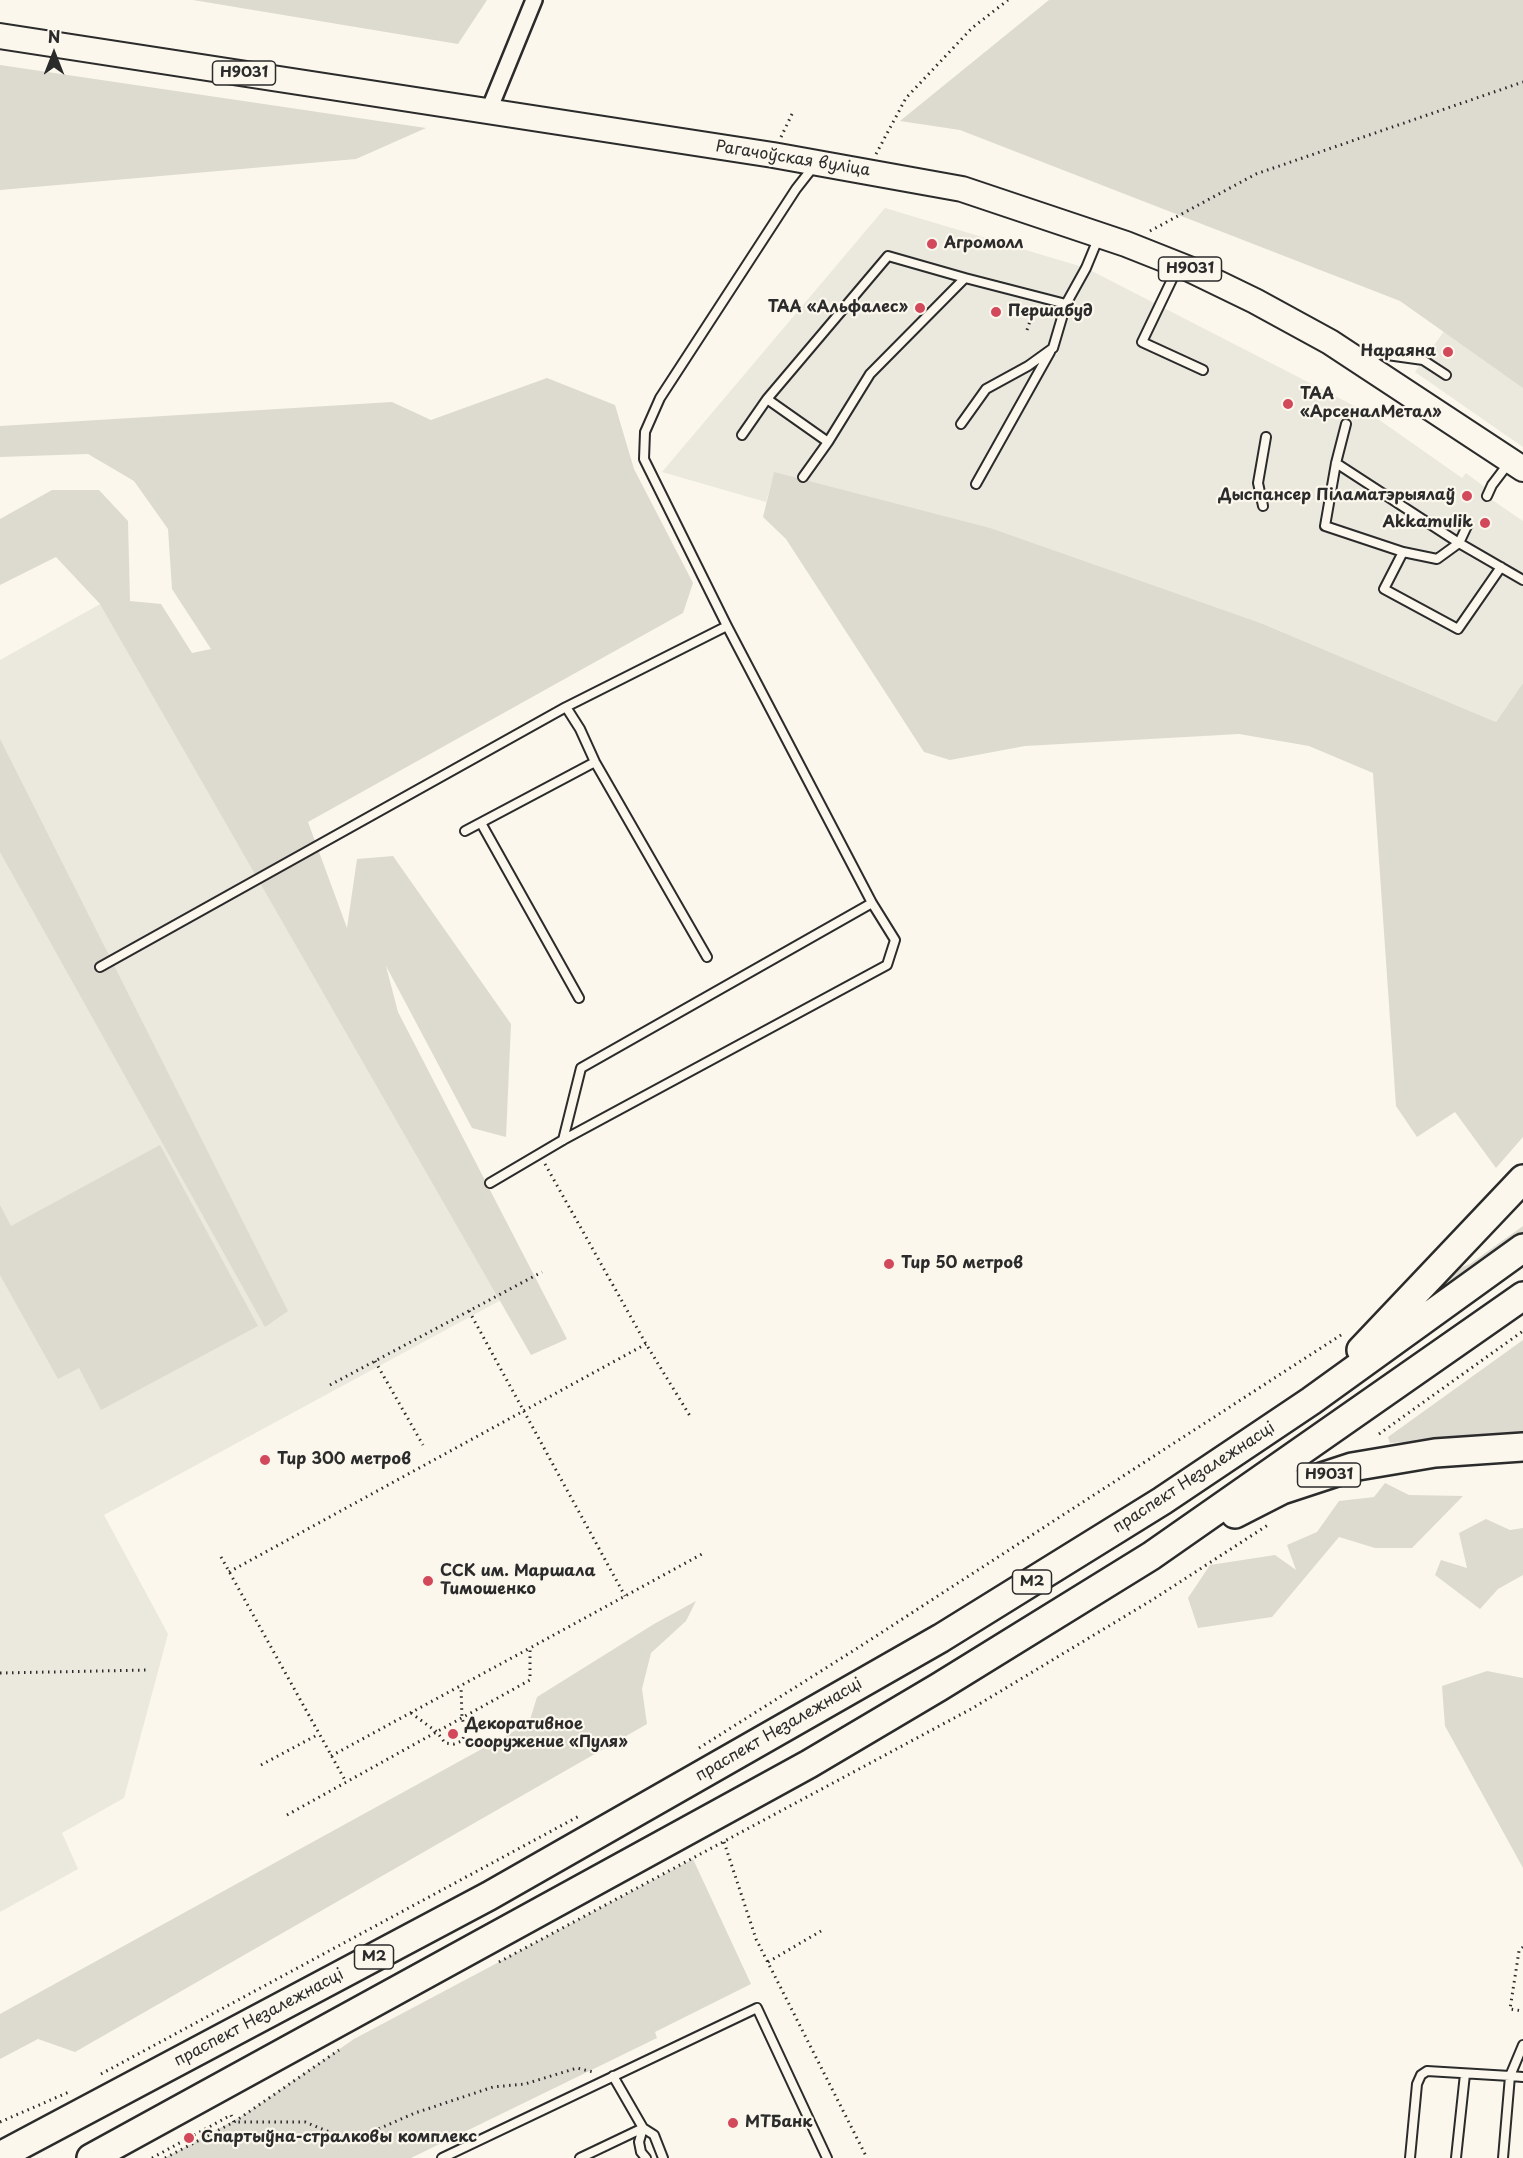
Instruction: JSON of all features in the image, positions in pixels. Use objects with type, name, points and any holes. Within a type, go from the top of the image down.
[{"type":"highway","points":[[1311,1401],[1523,1179]]},
{"type":"highway","name":"праспект Незалежнасці","points":[[3,2151],[489,1896],[941,1638],[1162,1501],[1311,1401],[1523,1248]]},
{"type":"highway","name":"М2","points":[[91,2158],[809,1764],[939,1687],[1151,1556],[1523,1296]]},
{"type":"highway","name":"Н9031","points":[[1151,1556],[1281,1490],[1352,1467],[1435,1453],[1522,1447]]},
{"type":"main road","name":"Рагачоўская вуліца","points":[[0,36],[817,162],[962,189],[1126,244],[1179,265],[1255,301],[1330,342],[1517,465]]},
{"type":"street","points":[[489,110],[534,0]]},
{"type":"lane","points":[[490,1183],[563,1140],[887,965],[895,940],[872,903],[644,459],[645,432],[660,398],[796,189],[817,162]]},
{"type":"lane","points":[[976,484],[1053,348],[1066,304],[1086,268],[1100,235]]},
{"type":"lane","points":[[742,435],[767,399],[888,256],[1066,304]]},
{"type":"lane","points":[[1179,265],[1142,342],[1203,370]]},
{"type":"lane","points":[[803,477],[828,442],[870,374],[965,278]]},
{"type":"lane","points":[[960,424],[986,389],[1028,366],[1053,348]]},
{"type":"lane","points":[[1364,364],[1380,354],[1424,360],[1446,375]]},
{"type":"lane","points":[[767,399],[828,442]]},
{"type":"lane","points":[[1346,424],[1336,463],[1325,526],[1403,552],[1437,559],[1459,543],[1467,526]]},
{"type":"lane","points":[[1263,506],[1258,483],[1266,437]]},
{"type":"lane","points":[[1336,463],[1459,543],[1523,580]]},
{"type":"lane","points":[[1487,496],[1492,485],[1517,465]]},
{"type":"lane","points":[[1403,552],[1384,589],[1458,629],[1501,567]]},
{"type":"lane","points":[[100,967],[566,707],[728,626]]},
{"type":"lane","points":[[566,707],[707,957]]},
{"type":"lane","points":[[465,831],[595,762]]},
{"type":"lane","points":[[481,823],[579,998]]},
{"type":"lane","points":[[563,1140],[581,1068],[872,903]]},
{"type":"lane","points":[[442,2158],[757,2008],[827,2158]]},
{"type":"lane","points":[[1503,2158],[1510,2076],[1523,2045]]},
{"type":"lane","points":[[1410,2158],[1417,2084],[1421,2075],[1427,2071],[1523,2077]]},
{"type":"lane","points":[[1456,2158],[1465,2074]]},
{"type":"lane","points":[[612,2076],[643,2128],[654,2135],[663,2158]]},
{"type":"lane","points":[[580,2158],[643,2128]]},
{"type":"lane","points":[[643,2128],[639,2142],[641,2152],[646,2158]]},
{"type":"path","points":[[867,171],[906,98],[972,28],[1008,0]]},
{"type":"path","points":[[1126,244],[1256,174],[1523,82]]},
{"type":"path","points":[[1027,330],[1039,296]]},
{"type":"path","points":[[540,1154],[646,1344],[690,1416]]},
{"type":"path","points":[[330,1385],[542,1272]]},
{"type":"path","points":[[469,1311],[625,1596]]},
{"type":"path","points":[[1379,1434],[1523,1331]]},
{"type":"path","points":[[695,1750],[856,1649],[1344,1333]]},
{"type":"path","points":[[229,1572],[646,1344]]},
{"type":"path","points":[[375,1361],[423,1445]]},
{"type":"path","points":[[493,1965],[971,1709],[1152,1600],[1270,1523]]},
{"type":"path","points":[[331,1756],[702,1554]]},
{"type":"path","points":[[221,1557],[346,1782]]},
{"type":"path","points":[[287,1815],[530,1680],[530,1648]]},
{"type":"path","points":[[0,1673],[149,1670]]},
{"type":"path","points":[[410,1713],[437,1732],[445,1743],[462,1742],[466,1731],[462,1718],[461,1686]]},
{"type":"path","points":[[261,1764],[319,1734]]},
{"type":"path","points":[[94,2078],[582,1815]]},
{"type":"path","points":[[724,1842],[756,1939],[867,2158]]},
{"type":"path","points":[[768,1962],[821,1931]]},
{"type":"path","points":[[1523,1947],[1519,1951],[1510,2009],[1523,2010]]},
{"type":"path","points":[[165,2158],[234,2122],[346,2045]]},
{"type":"path","points":[[234,2122],[305,2122],[339,2136],[369,2133],[416,2113],[493,2087],[525,2084],[577,2068],[612,2076]]},
{"type":"path","points":[[0,2122],[74,2089]]},
{"type":"path","points":[[152,2158],[231,2115],[234,2122]]},
{"type":"shaded area","points":[[193,0],[487,0],[458,44]]},
{"type":"shaded area","points":[[1049,0],[1523,0],[1523,388],[1400,301],[960,130],[900,121]]},
{"type":"shaded area","points":[[0,65],[426,128],[356,159],[0,190]]},
{"type":"shaded area","points":[[885,208],[1086,268],[1378,419],[1462,478],[1466,473],[1486,488],[1482,493],[1523,521],[1523,683],[1496,722],[1263,624],[774,473],[766,502],[662,472]]},
{"type":"shaded area","points":[[1447,327],[1523,380],[1523,447],[1415,372]]},
{"type":"shaded area","points":[[547,378],[615,405],[634,469],[693,583],[683,613],[308,822],[347,928],[357,859],[393,856],[511,1024],[506,1137],[472,1128],[386,966],[398,1012],[567,1339],[531,1355],[100,604],[56,557],[0,585],[0,519],[52,490],[99,490],[128,521],[130,601],[161,604],[192,653],[211,649],[172,589],[168,529],[134,481],[88,454],[0,457],[0,426],[392,402],[431,420]]},
{"type":"shaded area","points":[[774,472],[990,528],[1263,624],[1496,722],[1523,683],[1523,1137],[1496,1168],[1455,1112],[1417,1137],[1396,1106],[1373,773],[1309,746],[1239,734],[1025,746],[950,760],[924,752],[786,539],[763,517]]},
{"type":"shaded area","points":[[102,603],[501,1300],[104,1515],[168,1634],[124,1798],[62,1833],[78,1869],[0,1912],[0,660]]},
{"type":"shaded area","points":[[0,739],[288,1311],[265,1327],[0,852]]},
{"type":"shaded area","points":[[160,1145],[258,1326],[101,1410],[79,1368],[58,1379],[0,1275],[0,1205],[11,1226]]},
{"type":"shaded area","points":[[1523,1226],[1523,1232],[1435,1294],[1432,1292],[1450,1272],[1470,1264]]},
{"type":"shaded area","points":[[1523,1340],[1523,1433],[1390,1443],[1388,1437]]},
{"type":"shaded area","points":[[1385,1483],[1409,1495],[1463,1496],[1412,1548],[1375,1548],[1339,1537],[1272,1617],[1198,1628],[1188,1598],[1210,1565],[1275,1555],[1296,1570],[1287,1545],[1317,1532],[1339,1501],[1374,1497]]},
{"type":"shaded area","points":[[1486,1519],[1510,1530],[1523,1528],[1523,1575],[1498,1589],[1480,1609],[1435,1575],[1441,1560],[1467,1568],[1459,1533]]},
{"type":"shaded area","points":[[696,1601],[686,1621],[651,1653],[642,1689],[647,1724],[75,2052],[38,2039],[0,2059],[0,2014],[529,1723],[537,1697],[654,1624]]},
{"type":"shaded area","points":[[1487,1671],[1523,1678],[1523,1868],[1445,1726],[1442,1686]]},
{"type":"shaded area","points":[[693,1859],[751,1984],[655,2032],[657,2038],[411,2158],[165,2158],[244,2115],[354,2039]]},
{"type":"place","name":"Агромолл","points":[[932,244]]},
{"type":"place","name":"ТАА «Альфалес»","points":[[920,308]]},
{"type":"place","name":"Першабуд","points":[[996,312]]},
{"type":"place","name":"Нараяна","points":[[1448,352]]},
{"type":"place","name":"ТАА «АрсеналМетал»","points":[[1288,404]]},
{"type":"place","name":"Дыспансер Піламатэрыялаў","points":[[1467,496]]},
{"type":"place","name":"Akkamulik","points":[[1485,523]]},
{"type":"place","name":"Тир 50 метров","points":[[889,1264]]},
{"type":"place","name":"Тир 300 метров","points":[[265,1460]]},
{"type":"place","name":"ССК им. Маршала Тимошенко","points":[[428,1581]]},
{"type":"place","name":"Декоративное сооружение «Пуля»","points":[[453,1734]]},
{"type":"place","name":"МТБанк","points":[[733,2123]]},
{"type":"place","name":"Спартыўна-стралковы комплекс","points":[[189,2138]]}]
